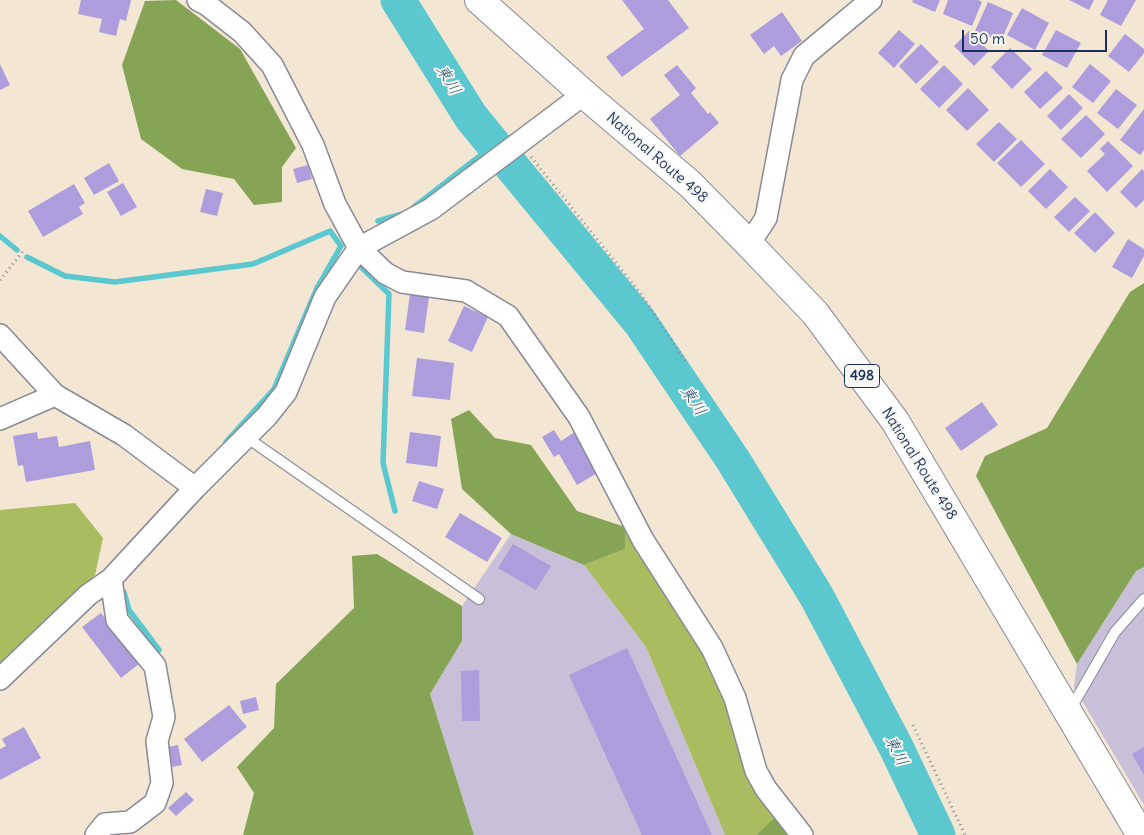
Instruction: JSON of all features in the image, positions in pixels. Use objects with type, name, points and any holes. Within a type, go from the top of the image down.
[{"type":"highway","name":"National Route 498","points":[[479,0],[584,94],[690,184],[815,313],[895,421],[1141,835]]},
{"type":"street","points":[[198,0],[242,32],[272,65],[313,145],[335,204],[359,248],[385,273],[402,282],[466,291],[508,316],[579,418],[643,540],[712,648],[735,698],[756,771],[766,789],[802,835]]},
{"type":"street","points":[[749,244],[766,218],[792,80],[804,56],[870,0]]},
{"type":"street","points":[[0,679],[88,595],[111,579],[195,488],[267,416],[286,392],[325,297],[359,248],[431,210],[584,94]]},
{"type":"street","points":[[0,335],[55,395],[124,435],[195,488]]},
{"type":"street","points":[[0,419],[55,395]]},
{"type":"street","points":[[96,835],[105,824],[130,822],[155,803],[162,783],[157,741],[164,717],[156,666],[116,620],[111,579]]},
{"type":"lane","points":[[246,437],[479,599]]},
{"type":"lane","points":[[1068,713],[1115,632],[1144,599]]},
{"type":"path","points":[[520,143],[641,294],[686,362]]},
{"type":"path","points":[[0,280],[24,250]]},
{"type":"path","points":[[913,725],[965,835]]},
{"type":"shaded area","points":[[511,534],[584,565],[646,647],[725,835],[474,835],[430,694],[462,641],[462,606]]},
{"type":"shaded area","points":[[1144,567],[1144,805],[1074,687],[1077,664],[1136,571]]},
{"type":"green space","points":[[176,0],[240,49],[296,148],[282,167],[282,202],[254,205],[234,179],[182,169],[141,139],[122,65],[145,1]]},
{"type":"green space","points":[[1144,283],[1144,567],[1136,571],[1077,664],[976,476],[985,456],[1047,428],[1130,292]]},
{"type":"green space","points":[[469,410],[495,438],[531,445],[577,511],[625,527],[625,549],[584,565],[511,534],[462,489],[451,419]]},
{"type":"green space","points":[[75,503],[103,538],[95,575],[0,669],[0,510]]},
{"type":"green space","points":[[625,527],[719,678],[751,784],[775,817],[756,835],[725,835],[646,647],[584,565],[625,549]]},
{"type":"green space","points":[[377,554],[462,606],[462,641],[430,694],[474,835],[243,835],[254,793],[237,767],[274,728],[276,684],[354,608],[352,556]]},
{"type":"green space","points":[[775,817],[789,835],[756,835]]},
{"type":"building","points":[[81,0],[131,0],[126,21],[120,19],[116,36],[99,32],[102,19],[78,14]]},
{"type":"building","points":[[622,0],[668,0],[689,28],[622,77],[606,57],[644,29]]},
{"type":"building","points":[[913,0],[940,0],[935,12],[912,2]]},
{"type":"building","points":[[948,0],[978,0],[982,2],[972,26],[943,14]]},
{"type":"building","points":[[1069,0],[1094,0],[1089,10]]},
{"type":"building","points":[[1108,0],[1136,0],[1121,26],[1100,15]]},
{"type":"building","points":[[988,2],[1013,13],[1001,42],[975,31]]},
{"type":"building","points":[[1022,8],[1049,23],[1035,50],[1007,35]]},
{"type":"building","points":[[782,12],[802,41],[781,56],[774,46],[764,54],[750,35]]},
{"type":"building","points":[[899,30],[915,44],[894,68],[878,53]]},
{"type":"building","points":[[1056,30],[1081,43],[1067,68],[1042,55]]},
{"type":"building","points":[[969,31],[989,51],[974,66],[954,46]]},
{"type":"building","points":[[1125,34],[1144,49],[1144,53],[1129,72],[1108,56]]},
{"type":"building","points":[[921,44],[939,62],[916,84],[899,66]]},
{"type":"building","points":[[1010,48],[1032,69],[1012,89],[991,67]]},
{"type":"building","points":[[0,64],[10,85],[0,90]]},
{"type":"building","points":[[1090,64],[1111,81],[1093,103],[1072,87]]},
{"type":"building","points":[[677,65],[696,88],[691,93],[708,114],[710,112],[719,123],[680,156],[650,119],[680,95],[664,75]]},
{"type":"building","points":[[944,65],[963,84],[939,108],[920,89]]},
{"type":"building","points":[[1046,71],[1063,88],[1040,109],[1024,92]]},
{"type":"building","points":[[968,88],[989,110],[967,131],[946,110]]},
{"type":"building","points":[[1116,89],[1137,105],[1118,129],[1097,113]]},
{"type":"building","points":[[1069,94],[1083,108],[1061,130],[1047,116]]},
{"type":"building","points":[[1144,109],[1144,150],[1140,155],[1120,140]]},
{"type":"building","points":[[1086,115],[1105,134],[1081,158],[1061,139]]},
{"type":"building","points":[[999,122],[1017,139],[994,162],[976,144]]},
{"type":"building","points":[[1021,140],[1045,164],[1021,187],[997,163]]},
{"type":"building","points":[[1108,141],[1133,166],[1107,192],[1087,171],[1105,154],[1100,149]]},
{"type":"building","points":[[109,163],[119,181],[94,195],[84,178]]},
{"type":"building","points":[[308,165],[312,179],[297,183],[293,169]]},
{"type":"building","points":[[1050,169],[1068,187],[1046,209],[1028,191]]},
{"type":"building","points":[[1142,169],[1144,171],[1144,200],[1136,208],[1120,192]]},
{"type":"building","points":[[123,183],[137,207],[121,216],[107,192]]},
{"type":"building","points":[[74,184],[85,203],[79,207],[83,214],[43,237],[28,211]]},
{"type":"building","points":[[206,189],[223,193],[217,216],[200,212]]},
{"type":"building","points":[[1075,197],[1090,211],[1069,232],[1054,217]]},
{"type":"building","points":[[1095,212],[1115,233],[1095,253],[1074,233]]},
{"type":"building","points":[[1128,239],[1144,249],[1144,256],[1132,278],[1112,267]]},
{"type":"building","points":[[410,294],[429,297],[424,333],[405,330]]},
{"type":"building","points":[[464,306],[488,317],[472,352],[448,341]]},
{"type":"building","points":[[417,358],[454,363],[450,400],[412,396]]},
{"type":"building","points":[[982,402],[998,425],[961,451],[945,428]]},
{"type":"building","points":[[554,430],[561,441],[575,432],[599,472],[577,485],[559,454],[554,457],[542,437]]},
{"type":"building","points":[[37,432],[38,439],[57,436],[59,447],[90,441],[95,470],[26,482],[23,465],[18,466],[13,436]]},
{"type":"building","points":[[410,432],[441,436],[437,467],[406,463]]},
{"type":"building","points":[[419,481],[444,489],[437,509],[412,501]]},
{"type":"building","points":[[460,513],[502,538],[487,562],[445,537]]},
{"type":"building","points":[[513,544],[551,566],[536,590],[498,568]]},
{"type":"building","points":[[101,613],[140,663],[121,678],[82,627]]},
{"type":"building","points":[[627,648],[712,835],[642,835],[569,675]]},
{"type":"building","points":[[479,670],[480,721],[462,721],[461,671]]},
{"type":"building","points":[[256,697],[259,710],[243,714],[240,701]]},
{"type":"building","points":[[229,705],[247,727],[202,762],[184,739]]},
{"type":"building","points":[[24,727],[41,758],[0,780],[0,749],[6,746],[2,739]]},
{"type":"building","points":[[178,745],[182,765],[172,767],[168,747]]},
{"type":"building","points":[[1144,747],[1144,775],[1132,754]]},
{"type":"building","points":[[186,792],[194,800],[176,816],[168,808]]},
{"type":"waterway","name":"東川","points":[[398,0],[471,117],[640,322],[733,460],[817,597],[896,747],[938,835]]},
{"type":"waterway","points":[[414,207],[494,145]]},
{"type":"waterway","points":[[378,221],[402,214]]},
{"type":"waterway","points":[[27,257],[65,276],[115,282],[253,264],[330,231],[341,246],[317,288],[274,389],[226,442]]},
{"type":"waterway","points":[[0,236],[17,250]]},
{"type":"waterway","points":[[361,267],[389,294],[383,463],[395,511]]},
{"type":"waterway","points":[[124,592],[129,610],[159,650]]}]
